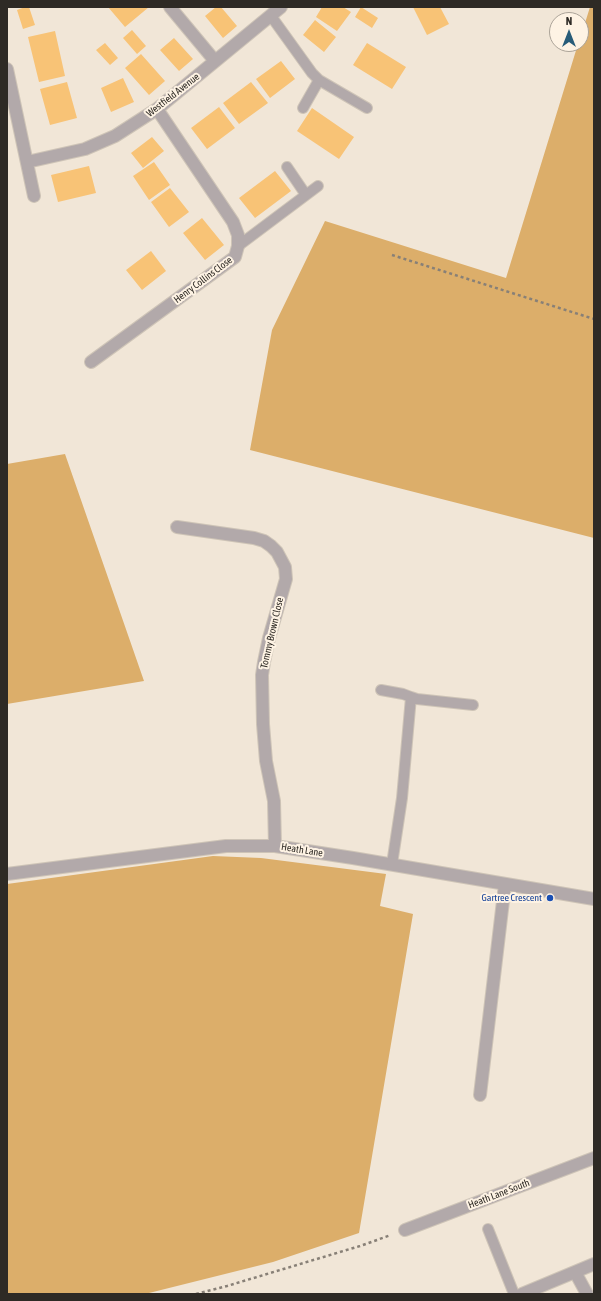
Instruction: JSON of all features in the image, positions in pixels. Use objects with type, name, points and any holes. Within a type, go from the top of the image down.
[{"type":"street","points":[[170,7],[215,61]]},
{"type":"street","name":"Westfield Avenue","points":[[27,162],[85,149],[115,136],[157,109],[281,7]]},
{"type":"street","points":[[7,69],[34,196]]},
{"type":"street","name":"Henry Collins Close","points":[[91,362],[234,257],[238,246],[238,235],[233,222],[157,109]]},
{"type":"street","name":"Tommy Brown Close","points":[[177,527],[254,538],[264,541],[277,552],[285,567],[286,579],[269,638],[262,675],[263,724],[266,762],[274,801],[275,846]]},
{"type":"street","name":"Heath Lane","points":[[7,874],[226,846],[275,846],[392,864],[594,900]]},
{"type":"street","points":[[480,1095],[505,884]]},
{"type":"street","name":"Heath Lane South","points":[[404,1230],[594,1158]]},
{"type":"street","points":[[522,1294],[594,1264]]},
{"type":"street","points":[[575,1272],[587,1294]]},
{"type":"lane","points":[[271,16],[312,73],[319,80],[366,108]]},
{"type":"lane","points":[[303,108],[319,80]]},
{"type":"lane","points":[[287,167],[306,195]]},
{"type":"lane","points":[[238,246],[318,186]]},
{"type":"lane","points":[[381,690],[403,694],[417,699],[473,705]]},
{"type":"lane","points":[[392,864],[402,798],[411,697]]},
{"type":"lane","points":[[488,1229],[514,1294]]},
{"type":"path","points":[[392,255],[594,319]]},
{"type":"path","points":[[196,1294],[360,1246],[404,1230]]},
{"type":"shaded area","points":[[590,7],[594,7],[594,538],[250,450],[272,330],[325,221],[506,278],[576,52],[589,52],[588,12]]},
{"type":"shaded area","points":[[65,454],[144,681],[7,704],[7,464]]},
{"type":"shaded area","points":[[213,856],[261,858],[386,874],[380,906],[413,914],[359,1233],[273,1262],[145,1294],[7,1294],[7,884]]},
{"type":"building","points":[[29,7],[35,25],[23,29],[17,10]]},
{"type":"building","points":[[108,7],[149,7],[125,27]]},
{"type":"building","points":[[216,7],[221,7],[237,26],[223,38],[205,16]]},
{"type":"building","points":[[322,7],[343,7],[351,12],[337,31],[316,17]]},
{"type":"building","points":[[361,7],[378,18],[372,28],[355,17]]},
{"type":"building","points":[[413,7],[440,7],[449,24],[427,35]]},
{"type":"building","points":[[315,20],[336,37],[324,52],[303,35]]},
{"type":"building","points":[[132,30],[146,46],[137,54],[123,38]]},
{"type":"building","points":[[55,31],[65,76],[39,82],[28,37]]},
{"type":"building","points":[[174,38],[193,59],[179,71],[160,50]]},
{"type":"building","points":[[105,43],[118,58],[110,65],[96,50]]},
{"type":"building","points":[[367,43],[406,67],[392,89],[353,65]]},
{"type":"building","points":[[141,54],[165,81],[149,95],[125,68]]},
{"type":"building","points":[[281,61],[295,79],[270,98],[256,79]]},
{"type":"building","points":[[123,78],[134,102],[111,112],[101,88]]},
{"type":"building","points":[[67,82],[77,118],[50,125],[40,89]]},
{"type":"building","points":[[251,82],[268,103],[239,124],[223,103]]},
{"type":"building","points":[[219,107],[235,128],[207,149],[191,128]]},
{"type":"building","points":[[312,108],[354,137],[339,159],[297,131]]},
{"type":"building","points":[[152,137],[164,151],[143,168],[131,153]]},
{"type":"building","points":[[154,162],[170,185],[149,200],[133,176]]},
{"type":"building","points":[[89,166],[96,193],[58,202],[51,175]]},
{"type":"building","points":[[275,171],[291,191],[255,218],[239,198]]},
{"type":"building","points":[[170,188],[189,212],[169,227],[151,202]]},
{"type":"building","points":[[202,218],[224,245],[205,260],[183,233]]},
{"type":"building","points":[[151,251],[166,271],[142,290],[126,270]]},
{"type":"place","name":"Gartree Crescent","points":[[550,898]]}]
